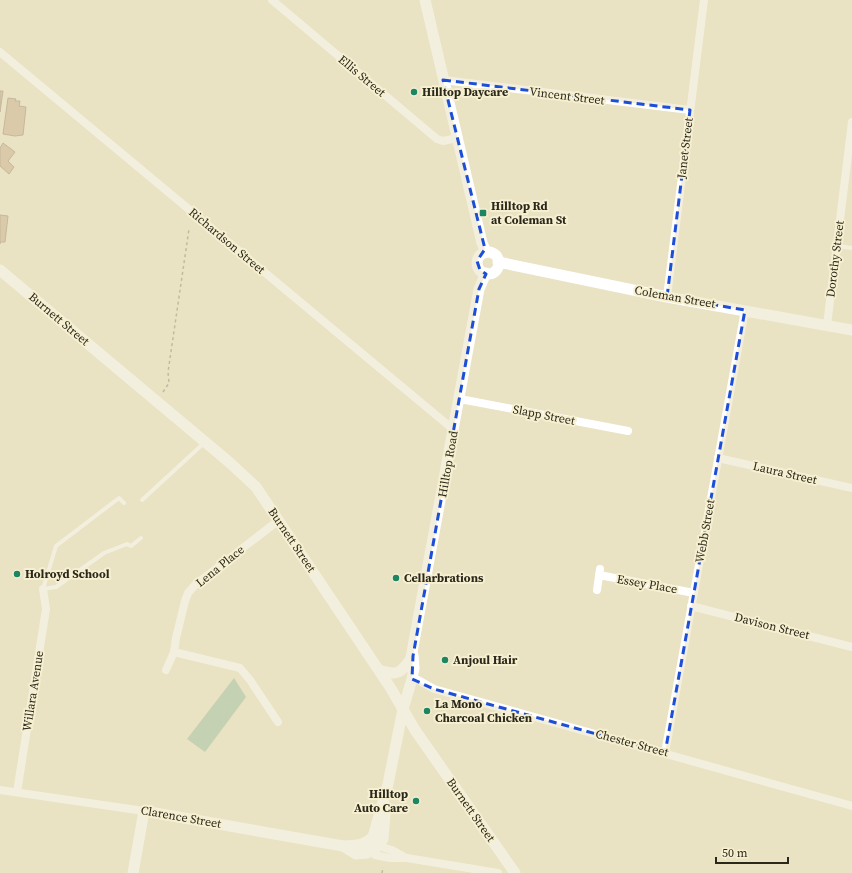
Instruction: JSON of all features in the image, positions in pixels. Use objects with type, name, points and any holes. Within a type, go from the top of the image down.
[{"type":"street","name":"Ellis Street","points":[[272,0],[437,139],[443,141],[457,138]]},
{"type":"street","points":[[425,0],[482,243],[486,252]]},
{"type":"street","name":"Janet Street","points":[[667,297],[704,0]]},
{"type":"street","name":"Richardson Street","points":[[0,52],[454,430]]},
{"type":"street","name":"Vincent Street","points":[[444,80],[690,110]]},
{"type":"street","name":"Dorothy Street","points":[[827,325],[852,122]]},
{"type":"street","points":[[486,252],[494,254],[498,259],[498,266],[493,272],[486,273],[480,270],[477,263],[481,254],[486,252]]},
{"type":"street","name":"Coleman Street","points":[[498,262],[667,297],[852,330]]},
{"type":"street","name":"Burnett Street","points":[[0,270],[205,442],[256,487],[379,670],[415,730],[515,873]]},
{"type":"street","name":"Hilltop Road","points":[[403,709],[404,688],[412,656],[480,289],[486,273]]},
{"type":"street","name":"Webb Street","points":[[665,752],[745,310]]},
{"type":"street","name":"Slapp Street","points":[[460,399],[628,431]]},
{"type":"street","name":"Laura Street","points":[[718,458],[852,488]]},
{"type":"street","name":"Lena Place","points":[[166,670],[174,652],[176,638],[188,593],[279,520]]},
{"type":"street","name":"Essey Place","points":[[597,590],[600,572],[694,593]]},
{"type":"street","name":"Willara Avenue","points":[[17,792],[46,609],[43,589]]},
{"type":"street","name":"Davison Street","points":[[691,606],[852,647]]},
{"type":"street","points":[[174,652],[240,668],[250,680],[278,722]]},
{"type":"street","points":[[379,670],[389,674],[398,673],[402,671],[412,656]]},
{"type":"street","name":"Hilltop Road","points":[[370,846],[388,784],[403,709],[412,679],[414,668],[412,656]]},
{"type":"street","name":"Chester Street","points":[[412,679],[418,680],[434,689],[665,752],[852,806]]},
{"type":"street","name":"Clarence Street","points":[[0,790],[144,811],[343,846],[370,846],[392,850],[407,858],[498,873]]},
{"type":"street","points":[[133,873],[144,811]]},
{"type":"lane","points":[[837,246],[852,248]]},
{"type":"lane","points":[[142,500],[205,442]]},
{"type":"lane","points":[[124,503],[119,498],[56,546],[43,589],[56,587],[104,553],[127,544],[131,546],[141,538]]},
{"type":"path","points":[[163,392],[169,383],[168,372],[189,229]]},
{"type":"path","points":[[382,873],[383,867]]},
{"type":"highlighted area","points":[[443,80],[690,110],[667,297],[745,310],[665,753],[434,689],[412,679],[413,656],[479,289],[486,274],[480,270],[477,261],[485,249]]},
{"type":"green space","points":[[234,678],[246,697],[205,752],[187,739]]},
{"type":"building","points":[[0,91],[3,91],[0,112]]},
{"type":"building","points":[[8,98],[16,99],[15,101],[20,101],[19,106],[26,107],[23,135],[15,136],[3,134]]},
{"type":"building","points":[[3,143],[15,152],[8,161],[14,167],[9,174],[0,166],[0,148]]},
{"type":"building","points":[[0,215],[8,216],[5,242],[0,242]]},
{"type":"place","name":"Hilltop Daycare","points":[[414,92]]},
{"type":"place","name":"Hilltop Rd at Coleman St","points":[[483,213]]},
{"type":"place","name":"Holroyd School","points":[[17,574]]},
{"type":"place","name":"Cellarbrations","points":[[396,578]]},
{"type":"place","name":"Anjoul Hair","points":[[445,660]]},
{"type":"place","name":"La Mono Charcoal Chicken","points":[[427,711]]},
{"type":"place","name":"Hilltop Auto Care","points":[[416,801]]}]
